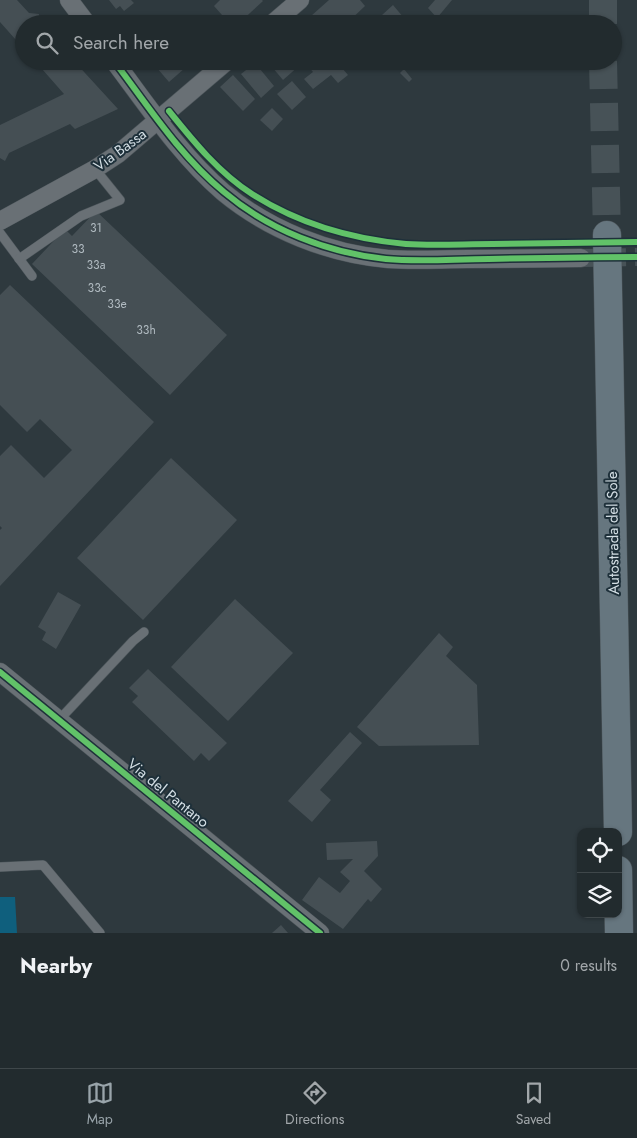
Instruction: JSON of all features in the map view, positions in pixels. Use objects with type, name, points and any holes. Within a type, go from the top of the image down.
[{"type":"highway","name":"Autostrada del Sole","points":[[607,235],[618,828]]},
{"type":"highway","points":[[618,873],[619,933]]},
{"type":"street","points":[[69,0],[80,15]]},
{"type":"street","points":[[282,15],[300,0]]},
{"type":"street","points":[[121,70],[158,121],[198,168],[232,199],[279,228],[316,244],[344,252],[388,259],[581,258]]},
{"type":"street","name":"Via Bassa","points":[[0,221],[95,169],[118,154],[217,70]]},
{"type":"street","name":"Via del Pantano","points":[[0,672],[320,933]]},
{"type":"lane","points":[[19,259],[81,216],[120,200],[95,169]]},
{"type":"lane","points":[[0,233],[32,276]]},
{"type":"lane","points":[[60,720],[133,641],[144,632]]},
{"type":"lane","points":[[0,867],[43,865],[100,933]]},
{"type":"shaded area","points":[[0,897],[15,897],[17,933],[0,933]]},
{"type":"building","points":[[0,0],[17,0],[29,13],[39,14],[15,15],[15,39],[0,22]]},
{"type":"building","points":[[109,0],[131,0],[134,3],[124,11],[120,6],[116,9]]},
{"type":"building","points":[[220,0],[263,1],[248,15],[222,15],[214,6]]},
{"type":"building","points":[[329,0],[360,0],[365,6],[356,15],[312,15]]},
{"type":"building","points":[[435,0],[452,0],[440,15],[434,15],[428,8]]},
{"type":"building","points":[[393,5],[401,15],[382,15]]},
{"type":"building","points":[[43,70],[82,70],[118,109],[75,129],[70,124],[9,153],[5,161],[0,158],[0,125],[64,94]]},
{"type":"building","points":[[159,70],[183,70],[169,82]]},
{"type":"building","points":[[246,70],[261,70],[274,86],[261,98],[241,74]]},
{"type":"building","points":[[275,70],[294,70],[283,80]]},
{"type":"building","points":[[311,70],[344,70],[348,75],[338,83],[331,75],[313,89],[304,79],[313,72]]},
{"type":"building","points":[[405,70],[412,79],[409,82],[400,73]]},
{"type":"building","points":[[233,75],[255,99],[243,111],[220,87]]},
{"type":"building","points":[[292,81],[306,97],[292,110],[277,94]]},
{"type":"building","points":[[272,108],[283,119],[272,131],[260,120]]},
{"type":"building","points":[[96,211],[227,335],[170,395],[32,264],[65,229],[72,236]]},
{"type":"building","points":[[10,285],[154,422],[0,586],[0,530],[2,528],[0,526],[0,456],[11,445],[44,478],[72,450],[40,419],[27,432],[0,405],[0,295]]},
{"type":"building","points":[[171,458],[237,520],[143,620],[77,558]]},
{"type":"building","points":[[58,592],[81,605],[56,649],[42,640],[46,632],[38,627]]},
{"type":"building","points":[[235,599],[293,653],[228,721],[171,667]]},
{"type":"building","points":[[439,633],[453,647],[446,656],[477,685],[479,745],[379,746],[357,727]]},
{"type":"building","points":[[148,669],[227,743],[209,761],[201,753],[194,761],[132,702],[138,696],[129,688]]},
{"type":"building","points":[[350,732],[362,743],[320,790],[331,800],[312,822],[288,801]]},
{"type":"building","points":[[377,841],[378,856],[364,871],[382,889],[371,902],[368,899],[343,929],[302,900],[319,877],[340,893],[350,881],[340,872],[353,859],[327,860],[326,843]]},
{"type":"building","points":[[281,925],[288,933],[272,933]]},
{"type":"tunnel","points":[[603,0],[603,15]]},
{"type":"tunnel","points":[[603,70],[607,235]]},
{"type":"tunnel","points":[[581,258],[637,257]]},
{"type":"cycle path","points":[[121,70],[165,130],[208,178],[260,218],[300,238],[364,256],[399,260],[637,257]]},
{"type":"cycle path","points":[[169,111],[207,156],[240,186],[288,214],[345,234],[386,242],[417,245],[637,242]]},
{"type":"cycle path","points":[[0,672],[320,933]]}]
